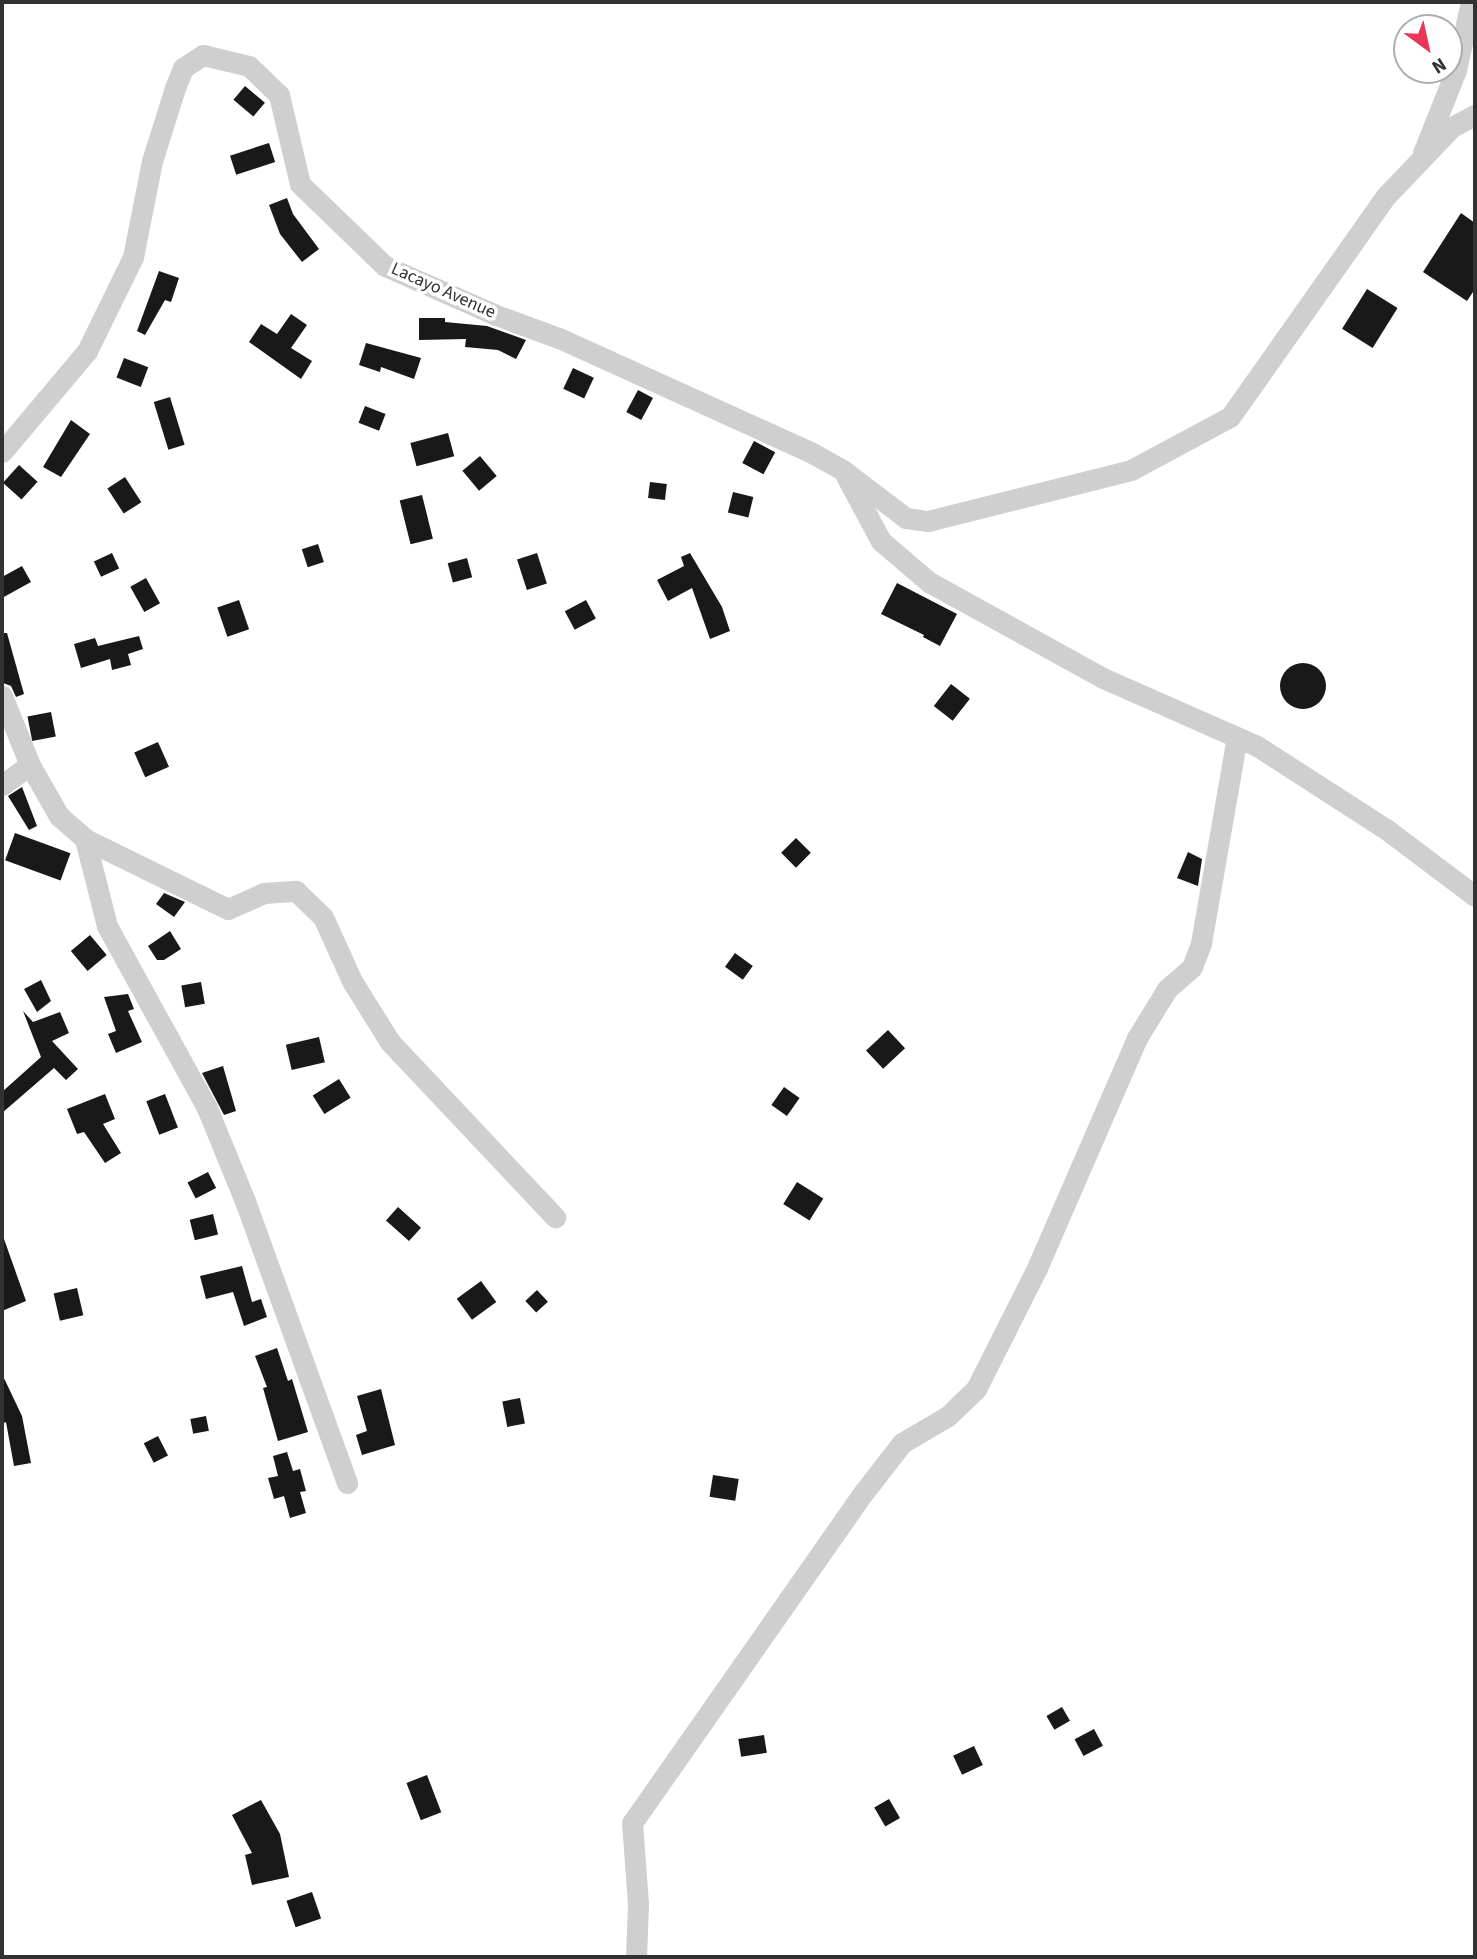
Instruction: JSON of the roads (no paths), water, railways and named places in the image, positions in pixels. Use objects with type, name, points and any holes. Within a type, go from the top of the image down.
[{"type":"street","points":[[1419,163],[1456,70],[1471,2]]},
{"type":"street","name":"Lacayo Avenue","points":[[2,452],[87,351],[133,257],[152,161],[175,88],[183,68],[203,55],[249,66],[279,95],[300,184],[385,266],[496,315],[559,338],[812,453],[844,471],[906,517],[928,521],[1131,470],[1230,416],[1386,196],[1452,127],[1475,115]]},
{"type":"street","points":[[844,471],[881,541],[929,582],[1103,678],[1257,746],[1386,828],[1475,896]]},
{"type":"street","points":[[2,696],[30,765],[59,816],[85,839],[228,909],[264,893],[296,891],[323,917],[352,981],[390,1042],[555,1217]]},
{"type":"street","points":[[636,1957],[638,1903],[632,1823],[864,1492],[902,1443],[948,1416],[976,1389],[1037,1268],[1137,1038],[1167,989],[1192,967],[1201,943],[1237,737]]},
{"type":"street","points":[[2,785],[30,765]]},
{"type":"street","points":[[85,839],[107,926],[207,1108],[347,1483]]}]
